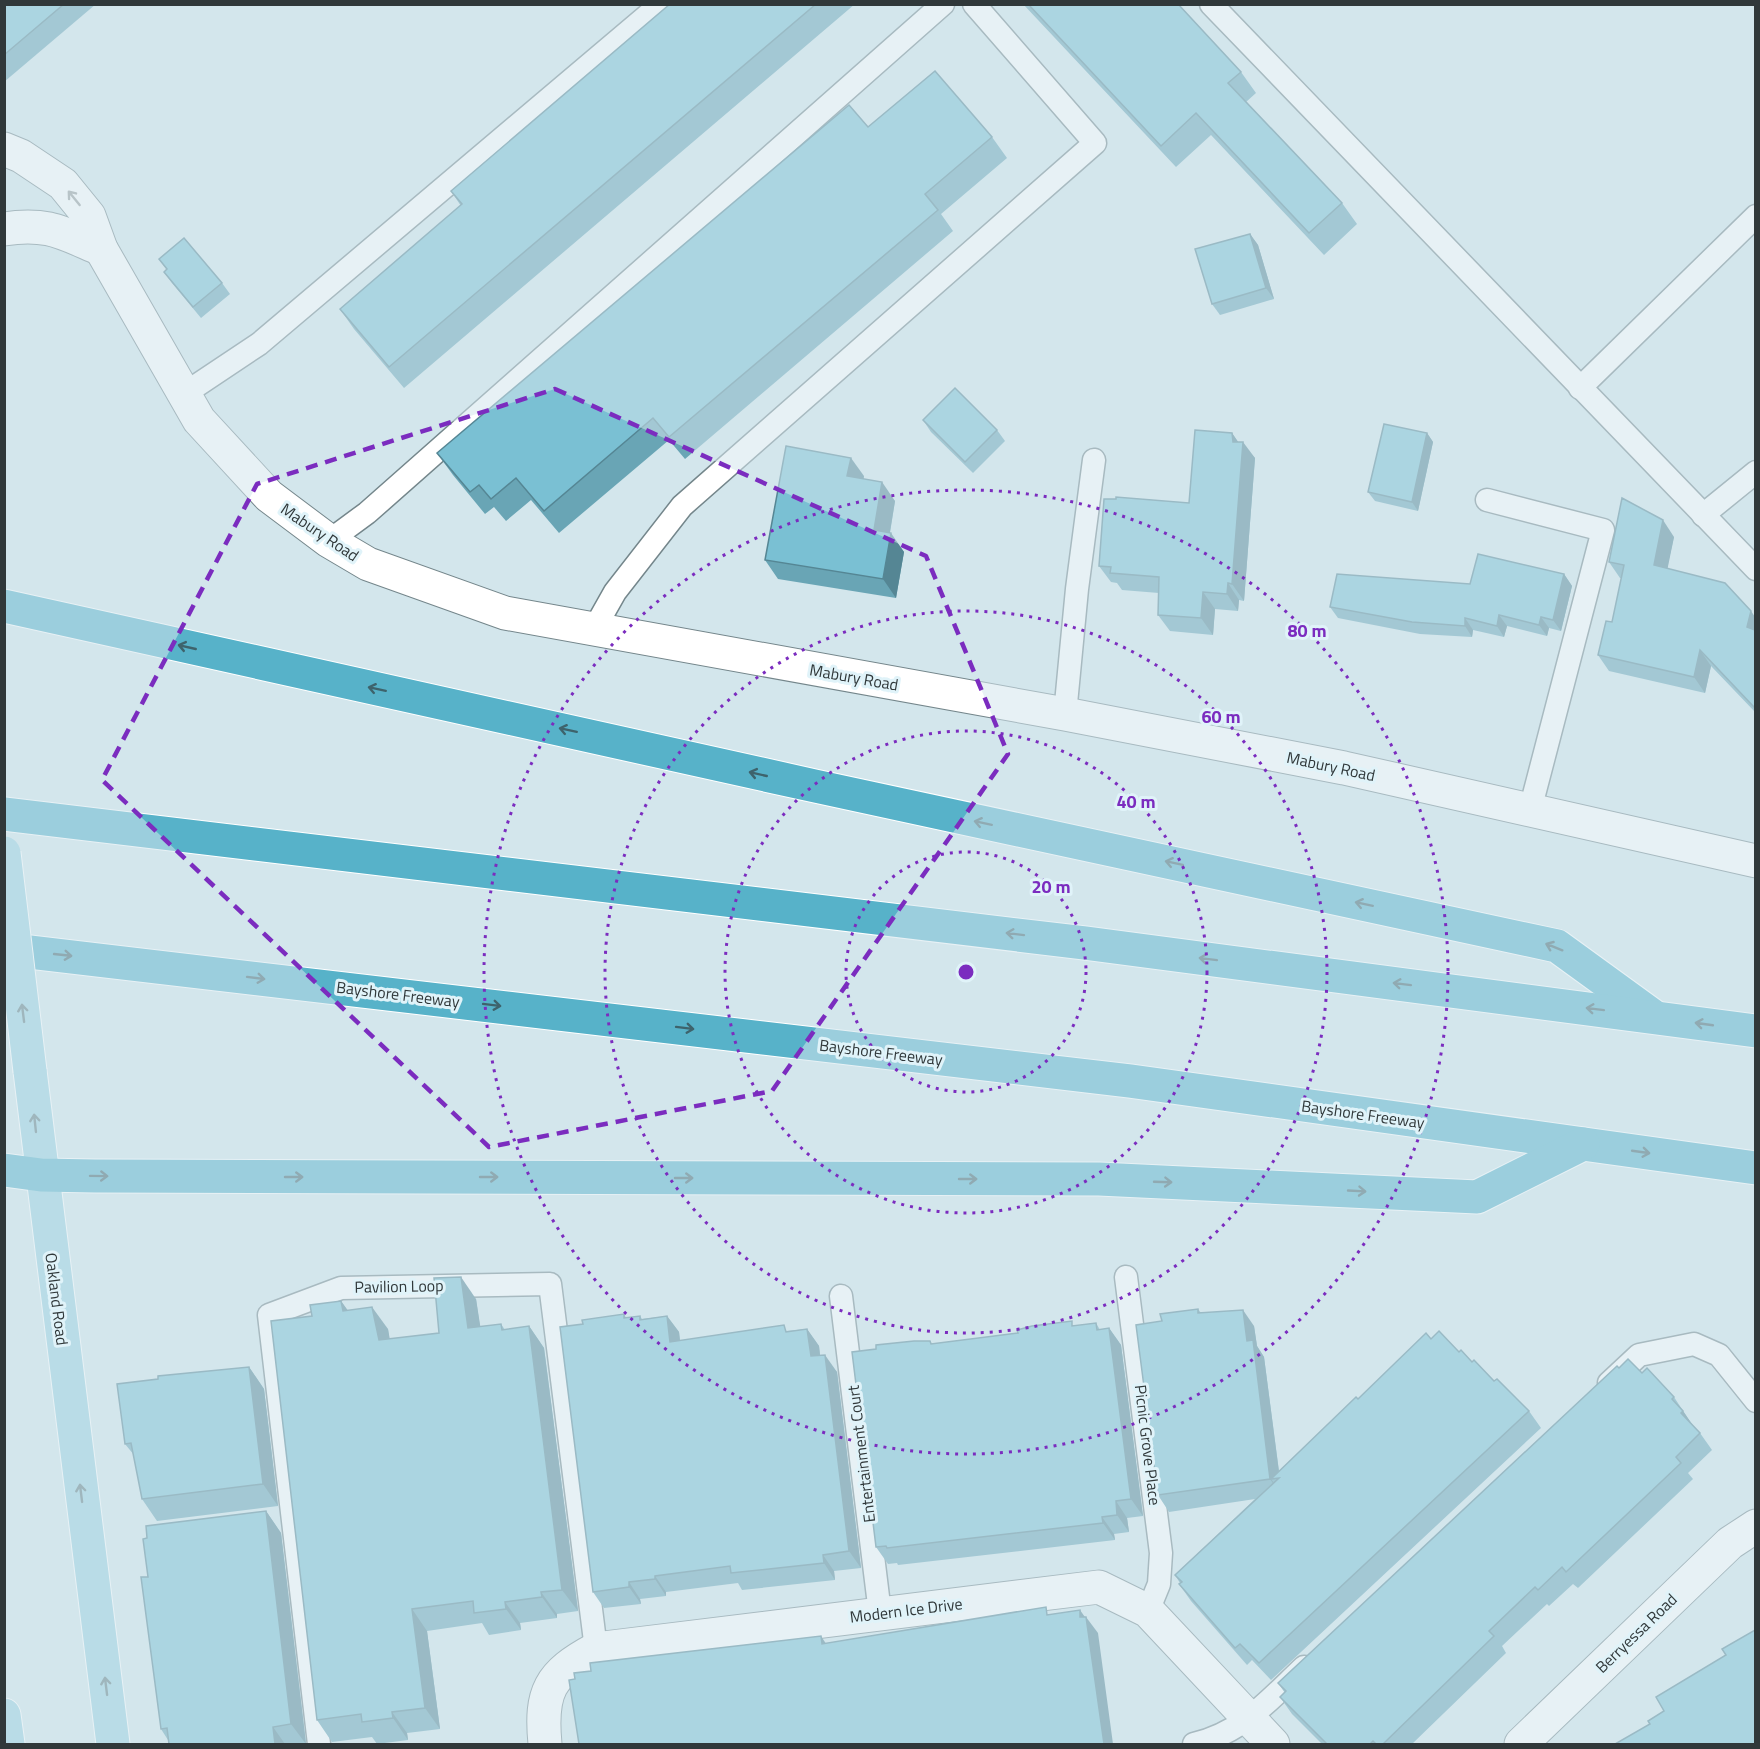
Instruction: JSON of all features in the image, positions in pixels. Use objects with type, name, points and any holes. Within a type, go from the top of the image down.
[{"type":"highway","points":[[4,606],[826,789],[1557,946],[1653,1016]]},
{"type":"highway","points":[[4,814],[1073,941],[1755,1031]]},
{"type":"highway","name":"Bayshore Freeway","points":[[4,949],[1130,1081],[1755,1168]]},
{"type":"highway","points":[[4,1170],[41,1175],[1099,1179],[1477,1197],[1583,1144]]},
{"type":"main road","name":"Oakland Road","points":[[4,853],[41,1175],[113,1744]]},
{"type":"main road","points":[[4,1715],[8,1744]]},
{"type":"street","name":"Mabury Road","points":[[4,149],[21,156],[63,184],[89,216],[100,249],[199,420],[269,496],[329,541],[368,564],[505,613],[593,631],[1065,714],[1344,768],[1755,861]]},
{"type":"street","points":[[4,229],[24,226],[52,228],[100,249]]},
{"type":"street","name":"Berryessa Road","points":[[1521,1744],[1730,1543],[1755,1526]]},
{"type":"street","name":"Modern Ice Drive","points":[[545,1744],[542,1713],[550,1686],[568,1664],[596,1649],[1099,1587],[1148,1611],[1273,1744]]},
{"type":"lane","points":[[184,394],[259,344],[661,4]]},
{"type":"lane","points":[[329,541],[367,513],[943,4]]},
{"type":"lane","points":[[593,631],[615,592],[682,507],[1095,143],[974,4]]},
{"type":"lane","points":[[1211,4],[1755,569]]},
{"type":"lane","points":[[1580,388],[1755,216]]},
{"type":"lane","points":[[1065,714],[1077,589],[1094,460]]},
{"type":"lane","points":[[1703,515],[1755,472]]},
{"type":"lane","points":[[1487,500],[1603,530],[1530,810]]},
{"type":"lane","name":"Picnic Grove Place","points":[[1126,1277],[1161,1553],[1159,1584],[1148,1611]]},
{"type":"lane","name":"Pavilion Loop","points":[[319,1744],[269,1315],[341,1288],[550,1284],[596,1649]]},
{"type":"lane","name":"Entertainment Court","points":[[842,1296],[880,1613]]},
{"type":"lane","points":[[1595,1395],[1639,1354],[1694,1344],[1719,1355],[1755,1401]]},
{"type":"lane","points":[[268,1520],[291,1518]]},
{"type":"lane","points":[[1194,1744],[1219,1739],[1249,1719],[1318,1654]]},
{"type":"highlighted area","points":[[555,389],[926,556],[1008,754],[772,1091],[489,1147],[102,780],[257,484]]},
{"type":"building","points":[[4,4],[64,4],[4,55]]},
{"type":"building","points":[[670,4],[816,4],[389,367],[340,309],[462,204],[451,191]]},
{"type":"building","points":[[1028,4],[1178,4],[1241,72],[1228,83],[1342,203],[1309,233],[1196,113],[1161,146]]},
{"type":"building","points":[[935,71],[992,137],[925,194],[938,210],[669,437],[653,418],[544,511],[516,478],[491,499],[479,485],[470,492],[437,453],[849,105],[868,127]]},
{"type":"building","points":[[1250,234],[1266,288],[1212,304],[1195,249]]},
{"type":"building","points":[[184,238],[222,283],[193,307],[164,272],[167,269],[159,259]]},
{"type":"building","points":[[955,388],[997,430],[965,462],[923,420]]},
{"type":"building","points":[[1384,424],[1427,433],[1412,502],[1368,492]]},
{"type":"building","points":[[1195,430],[1232,433],[1233,442],[1243,442],[1232,584],[1228,583],[1227,594],[1203,592],[1201,618],[1158,615],[1159,577],[1110,573],[1111,567],[1099,566],[1104,499],[1116,499],[1116,497],[1189,503]]},
{"type":"building","points":[[786,446],[851,458],[847,476],[882,482],[874,530],[891,533],[883,579],[765,560]]},
{"type":"building","points":[[1622,498],[1663,520],[1654,565],[1725,583],[1751,611],[1747,627],[1755,630],[1755,708],[1700,650],[1694,677],[1598,655],[1606,621],[1612,622],[1624,565],[1609,562]]},
{"type":"building","points":[[1478,554],[1564,574],[1553,620],[1541,617],[1539,625],[1499,615],[1497,626],[1465,618],[1465,626],[1412,622],[1330,607],[1337,574],[1470,584]]},
{"type":"building","points":[[461,1277],[468,1328],[501,1324],[502,1330],[529,1326],[562,1590],[541,1592],[542,1597],[505,1602],[506,1609],[474,1613],[473,1601],[412,1609],[425,1708],[392,1712],[393,1718],[362,1722],[361,1714],[317,1720],[271,1321],[312,1316],[310,1305],[341,1301],[343,1311],[372,1307],[379,1340],[439,1333],[434,1278]]},
{"type":"building","points":[[1198,1309],[1198,1313],[1243,1310],[1247,1341],[1253,1340],[1270,1479],[1158,1495],[1136,1325],[1162,1321],[1160,1314]]},
{"type":"building","points":[[624,1314],[624,1318],[640,1316],[640,1320],[667,1316],[670,1342],[784,1325],[786,1332],[807,1329],[811,1356],[825,1355],[849,1551],[823,1555],[824,1563],[731,1573],[730,1566],[655,1576],[655,1579],[629,1582],[629,1587],[593,1592],[560,1327],[583,1324],[582,1320]]},
{"type":"building","points":[[1072,1321],[1072,1326],[1096,1323],[1097,1330],[1109,1328],[1131,1499],[1116,1501],[1117,1515],[1102,1517],[1103,1523],[887,1548],[886,1546],[876,1547],[852,1352],[876,1349],[876,1345],[914,1341],[930,1341],[931,1344],[1018,1333],[1017,1330],[1032,1326]]},
{"type":"building","points":[[1439,1331],[1459,1352],[1461,1350],[1472,1362],[1474,1360],[1494,1381],[1497,1379],[1529,1411],[1259,1663],[1240,1644],[1235,1648],[1179,1584],[1182,1582],[1175,1575],[1279,1478],[1271,1479],[1356,1397],[1358,1399],[1426,1333],[1431,1339]]},
{"type":"building","points":[[1628,1359],[1642,1373],[1647,1368],[1674,1397],[1672,1399],[1683,1411],[1681,1413],[1700,1433],[1676,1457],[1681,1463],[1566,1572],[1562,1567],[1538,1590],[1535,1587],[1489,1631],[1494,1636],[1383,1744],[1376,1744],[1373,1741],[1370,1744],[1327,1744],[1280,1697],[1286,1691],[1278,1683],[1617,1366],[1619,1368]]},
{"type":"building","points":[[249,1367],[263,1484],[142,1499],[131,1443],[125,1444],[117,1384],[158,1379],[158,1376]]},
{"type":"building","points":[[266,1511],[291,1724],[273,1727],[275,1744],[169,1744],[167,1728],[161,1729],[141,1577],[148,1577],[143,1539],[147,1538],[146,1526]]},
{"type":"building","points":[[1046,1607],[1047,1615],[1080,1610],[1080,1617],[1086,1617],[1104,1744],[579,1744],[569,1680],[575,1679],[574,1673],[591,1671],[590,1663],[821,1636],[822,1644]]},
{"type":"building","points":[[1755,1630],[1755,1744],[1615,1744],[1650,1724],[1648,1721],[1664,1711],[1656,1697],[1726,1655],[1722,1649]]}]
